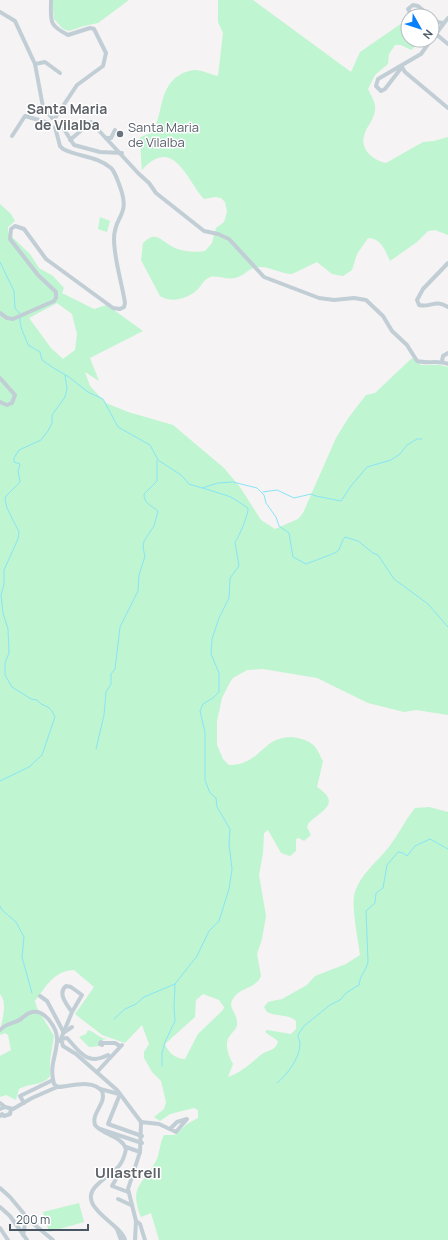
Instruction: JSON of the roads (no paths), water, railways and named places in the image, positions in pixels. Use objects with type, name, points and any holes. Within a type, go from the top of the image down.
[{"type":"street","points":[[49,123],[77,85],[103,66],[106,53],[94,29],[90,28],[68,34],[53,26],[51,21],[51,0]]},
{"type":"street","points":[[409,0],[413,5],[420,8]]},
{"type":"street","points":[[409,8],[413,5]]},
{"type":"street","points":[[0,12],[15,21],[35,64],[43,107],[58,121],[57,126],[60,146],[63,149],[91,157],[114,170],[124,197],[125,204],[124,211],[116,229],[114,241],[125,302],[124,307],[120,309],[113,308],[46,259],[24,229],[15,226],[11,229],[10,239],[38,275],[57,295],[54,301],[13,319],[7,318],[0,313]]},
{"type":"street","points":[[440,26],[448,18]]},
{"type":"street","points":[[402,66],[385,89],[381,90],[376,86],[378,80],[421,54],[425,48]]},
{"type":"street","points":[[35,64],[45,62],[60,73]]},
{"type":"street","points":[[402,66],[405,72],[448,108]]},
{"type":"street","points":[[12,136],[25,116],[49,123],[51,126],[62,126],[74,145],[100,152],[122,154]]},
{"type":"street","points":[[70,140],[92,122],[156,193],[204,231],[218,234],[229,239],[264,277],[319,298],[334,300],[354,298],[366,300],[384,316],[392,331],[407,345],[417,361],[428,363],[442,361],[448,364]]},
{"type":"street","points":[[106,138],[111,138],[115,130]]},
{"type":"street","points":[[448,263],[423,289],[417,300],[419,305],[422,306],[434,302],[448,307]]},
{"type":"street","points":[[442,361],[443,356],[448,353]]},
{"type":"street","points":[[0,378],[15,394],[12,403],[7,405],[0,402]]},
{"type":"street","points":[[56,1045],[61,1039],[72,1012],[82,996],[71,987],[66,986],[62,990],[61,994],[72,1012]]},
{"type":"street","points":[[40,996],[47,1001],[63,1032]]},
{"type":"street","points":[[0,1030],[7,1024],[18,1021],[29,1013],[38,1012],[45,1015],[54,1029],[57,1038],[52,1061],[53,1080],[57,1087]]},
{"type":"street","points":[[63,1032],[72,1027]]},
{"type":"street","points":[[61,1039],[67,1038],[87,1057],[99,1059],[108,1055],[110,1057]]},
{"type":"street","points":[[61,1039],[63,1046],[76,1054],[120,1094],[141,1122],[142,1143],[130,1179],[128,1192],[136,1221],[135,1240]]},
{"type":"street","points":[[97,1072],[121,1045],[115,1043],[104,1043]]},
{"type":"street","points":[[24,1103],[20,1096],[53,1080]]},
{"type":"street","points":[[0,1103],[11,1109],[17,1108],[57,1087],[79,1084],[120,1094]]},
{"type":"street","points":[[100,1089],[104,1098],[94,1119],[97,1128],[121,1141],[126,1146],[140,1152]]},
{"type":"street","points":[[120,1094],[108,1124],[142,1136]]},
{"type":"street","points":[[0,1110],[5,1106]]},
{"type":"street","points":[[0,1116],[2,1114],[4,1116],[10,1114],[11,1109]]},
{"type":"street","points":[[141,1122],[159,1124],[170,1129]]},
{"type":"street","points":[[97,1128],[142,1143]]},
{"type":"street","points":[[125,1240],[117,1228],[97,1211],[92,1201],[92,1194],[98,1184],[118,1168],[125,1155],[126,1146]]},
{"type":"street","points":[[116,1179],[112,1186],[128,1192]]},
{"type":"street","points":[[0,1188],[10,1197],[30,1221],[53,1240]]},
{"type":"street","points":[[118,1199],[131,1205]]},
{"type":"street","points":[[0,1208],[10,1216],[27,1240]]},
{"type":"street","points":[[23,1236],[25,1224],[30,1221]]},
{"type":"street","points":[[136,1221],[140,1224],[145,1240]]},
{"type":"street","points":[[0,1228],[8,1240]]},
{"type":"street","points":[[117,1228],[121,1240]]},
{"type":"waterway","points":[[0,262],[14,291],[15,308],[20,314]]},
{"type":"waterway","points":[[20,317],[21,328],[28,345],[40,352],[42,360],[69,377],[88,392],[103,399],[118,427],[150,445],[158,460],[181,475],[189,484],[202,488],[218,483],[233,482],[257,488],[264,495],[266,503],[276,517],[279,526],[289,533],[293,557],[306,564],[338,551],[345,537],[358,541],[373,553],[378,555],[394,579],[428,604],[448,627]]},
{"type":"waterway","points":[[0,781],[29,767],[42,755],[55,717],[48,707],[41,704],[37,700],[31,699],[12,687],[5,675],[5,663],[9,653],[8,629],[3,613],[1,595],[4,584],[4,570],[18,539],[19,532],[7,508],[5,499],[6,496],[20,482],[18,471],[20,464],[14,462],[14,458],[19,450],[41,440],[48,431],[52,423],[52,415],[65,397],[67,389],[65,375]]},
{"type":"waterway","points":[[263,492],[277,490],[294,498],[311,494],[341,501],[367,467],[391,460],[400,454],[407,445],[417,439],[422,439]]},
{"type":"waterway","points":[[96,749],[104,715],[106,692],[111,684],[111,674],[115,669],[120,627],[138,591],[139,575],[145,556],[143,548],[144,541],[154,526],[158,511],[148,504],[144,497],[144,494],[157,481],[157,461]]},
{"type":"waterway","points":[[162,1066],[162,1053],[165,1042],[175,1021],[175,984],[197,956],[209,931],[219,921],[229,889],[232,869],[229,844],[230,829],[217,807],[216,798],[210,793],[205,780],[205,732],[200,711],[203,704],[219,692],[219,673],[211,654],[212,639],[219,618],[229,598],[230,578],[239,566],[235,542],[247,515],[248,508],[231,497],[203,488]]},
{"type":"waterway","points":[[277,1083],[289,1071],[298,1055],[300,1044],[298,1035],[304,1026],[330,1005],[340,1000],[346,993],[359,985],[368,962],[366,911],[375,903],[376,893],[383,888],[387,865],[398,852],[407,856],[415,846],[430,839],[448,849]]},
{"type":"waterway","points":[[0,906],[2,910],[16,922],[24,937],[22,957],[32,993]]},
{"type":"waterway","points":[[114,1019],[125,1009],[136,1004],[144,997],[175,984]]},
{"type":"place","name":"Santa Maria de Vilalba","points":[[120,134]]},
{"type":"district","name":"Santa Maria de Vilalba","points":[[67,116]]},
{"type":"district","name":"Ullastrell","points":[[128,1172]]}]
